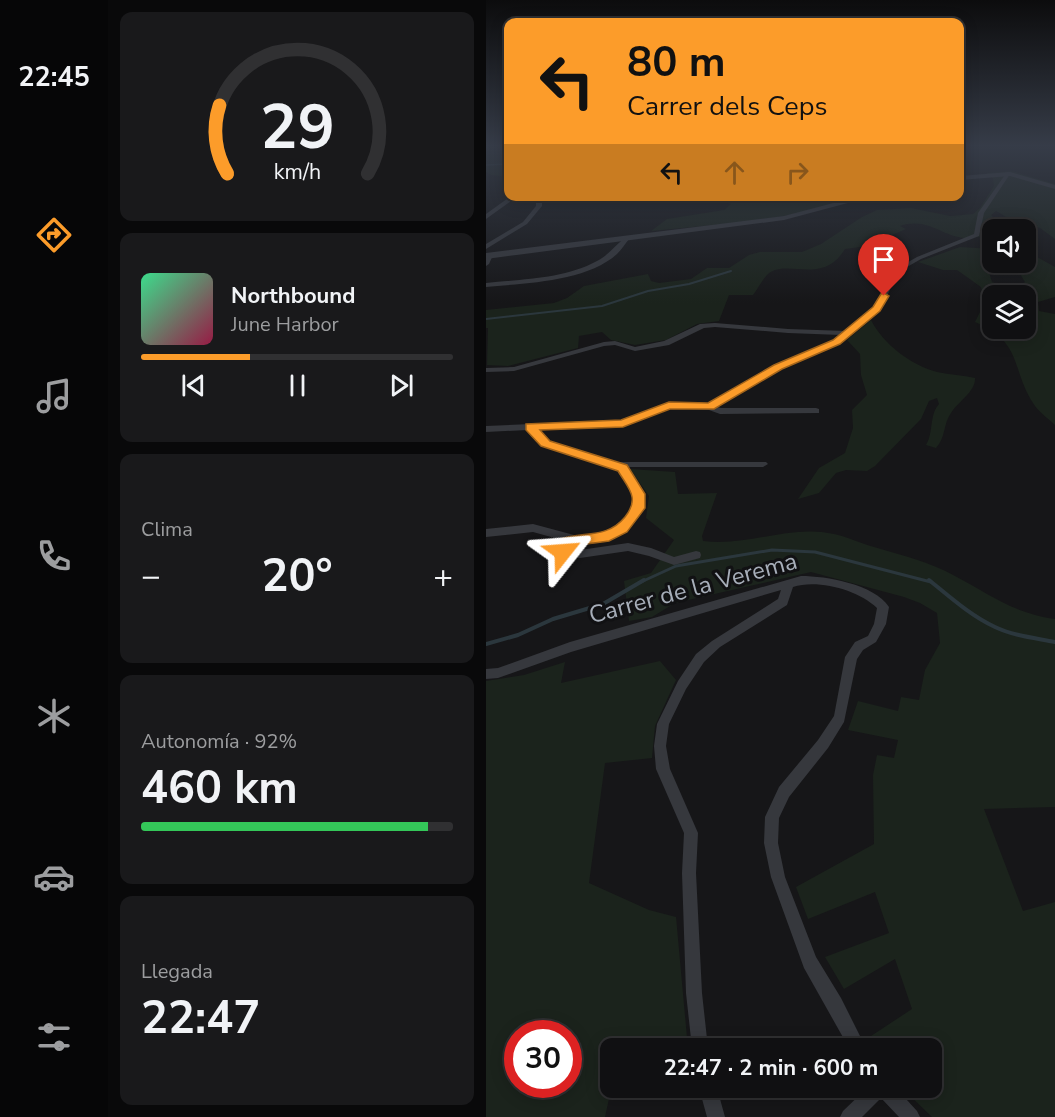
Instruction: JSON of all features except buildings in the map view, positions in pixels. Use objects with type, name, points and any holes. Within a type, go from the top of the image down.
[{"type":"street","points":[[710,407],[778,367],[823,349],[849,333],[877,309],[891,280],[905,266],[919,258],[977,235],[981,213],[989,198]]},
{"type":"street","points":[[486,217],[508,201]]},
{"type":"street","points":[[487,255],[525,224],[540,206],[540,201]]},
{"type":"street","points":[[487,255],[632,240],[784,218],[851,201]]},
{"type":"street","points":[[486,285],[593,267],[632,240]]},
{"type":"street","points":[[606,242],[617,251]]},
{"type":"street","points":[[486,370],[514,369],[604,344],[615,343],[635,349],[666,343],[703,326],[849,333]]},
{"type":"street","points":[[486,429],[623,423],[669,405],[710,407],[720,411],[816,411]]},
{"type":"street","points":[[486,533],[533,528],[575,539],[594,540],[622,529],[639,508],[639,494],[622,468],[546,443],[530,427]]},
{"type":"street","points":[[611,464],[763,464]]},
{"type":"street","points":[[575,539],[565,543],[563,552],[580,554],[628,548],[651,552],[674,561],[696,555]]},
{"type":"street","name":"Carrer de la Verema","points":[[486,674],[498,673],[570,647],[788,584],[815,580],[878,600],[883,607],[880,624],[872,639],[859,646],[851,657],[840,718],[823,744],[784,792],[772,817],[771,843],[778,877],[810,962],[853,1038]]},
{"type":"street","points":[[699,1038],[694,993],[689,873],[691,833],[663,769],[660,746],[663,724],[677,693],[700,658],[716,644],[783,602],[788,584]]},
{"type":"street","points":[[711,1098],[716,1117]]},
{"type":"street","points":[[849,1117],[869,1098]]},
{"type":"street","points":[[893,1098],[911,1117]]},
{"type":"shaded area","points":[[986,198],[1055,198],[1055,239],[1036,227],[1036,219],[1010,219],[996,211],[991,215],[995,219],[982,219],[982,236],[975,237],[956,237],[926,225],[900,226],[906,229],[892,235],[888,245],[888,265],[876,262],[875,245],[845,249],[826,267],[775,270],[765,277],[753,295],[729,295],[719,321],[697,324],[666,340],[635,345],[611,340],[602,332],[579,336],[578,348],[508,366],[487,365],[486,310],[554,303],[567,298],[584,286],[648,274],[651,281],[659,283],[691,279],[707,268],[729,268],[749,255],[760,252],[802,252],[821,244],[862,217],[877,210],[911,208],[950,216],[973,214]]},
{"type":"shaded area","points":[[721,201],[844,201],[790,215],[745,222],[651,231],[667,219],[724,210],[731,204]]},
{"type":"shaded area","points":[[960,247],[982,248],[982,273],[989,273],[992,282],[1001,285],[982,285],[982,293],[981,287],[957,270],[943,270],[918,262]]},
{"type":"shaded area","points":[[1037,257],[1055,267],[1055,297],[1038,302],[1039,311],[1055,314],[1055,425],[1035,406],[1027,393],[1009,348],[1003,339],[1036,339],[1036,285],[1019,285],[1025,282],[1020,273],[1036,273]]},
{"type":"shaded area","points":[[982,308],[982,326],[975,322]]},
{"type":"shaded area","points":[[871,320],[890,345],[908,359],[937,372],[975,378],[975,383],[951,413],[936,448],[926,445],[934,413],[939,404],[937,398],[929,401],[921,419],[875,466],[867,471],[846,470],[836,473],[819,493],[798,499],[819,468],[845,453],[853,428],[852,410],[867,395],[861,375],[860,354],[847,340]]},
{"type":"shaded area","points":[[630,469],[675,472],[678,494],[717,493],[702,536],[703,541],[736,541],[801,532],[834,534],[926,563],[1014,608],[1055,619],[1055,807],[984,809],[1023,911],[1055,902],[1055,1117],[932,1117],[912,1098],[942,1098],[942,1038],[868,1038],[912,1009],[895,959],[844,989],[825,957],[889,933],[875,892],[808,919],[796,887],[874,844],[873,775],[877,755],[894,758],[898,740],[848,730],[858,701],[898,711],[901,697],[919,700],[925,670],[940,643],[937,613],[904,597],[811,572],[675,603],[652,617],[629,621],[624,581],[651,573],[674,540],[646,518],[649,496]]},
{"type":"shaded area","points":[[660,661],[676,680],[655,726],[652,758],[605,763],[589,883],[649,910],[676,917],[687,1038],[600,1038],[600,1098],[609,1098],[605,1117],[486,1117],[486,681],[524,675],[565,662],[561,683]]},
{"type":"waterway","points":[[486,319],[602,306],[648,291],[689,284],[731,271]]},
{"type":"waterway","points":[[641,582],[676,566],[772,550],[815,552],[931,582]]},
{"type":"waterway","points":[[486,644],[518,635],[553,619],[603,604],[644,580]]},
{"type":"waterway","points":[[929,580],[986,623],[1017,635],[1055,642]]},
{"type":"route","points":[[563,552],[565,543],[575,539],[594,540],[622,529],[633,519],[639,508],[639,494],[622,468],[546,443],[530,427],[623,423],[669,405],[710,407],[778,367],[837,342],[877,309],[884,296]]}]
